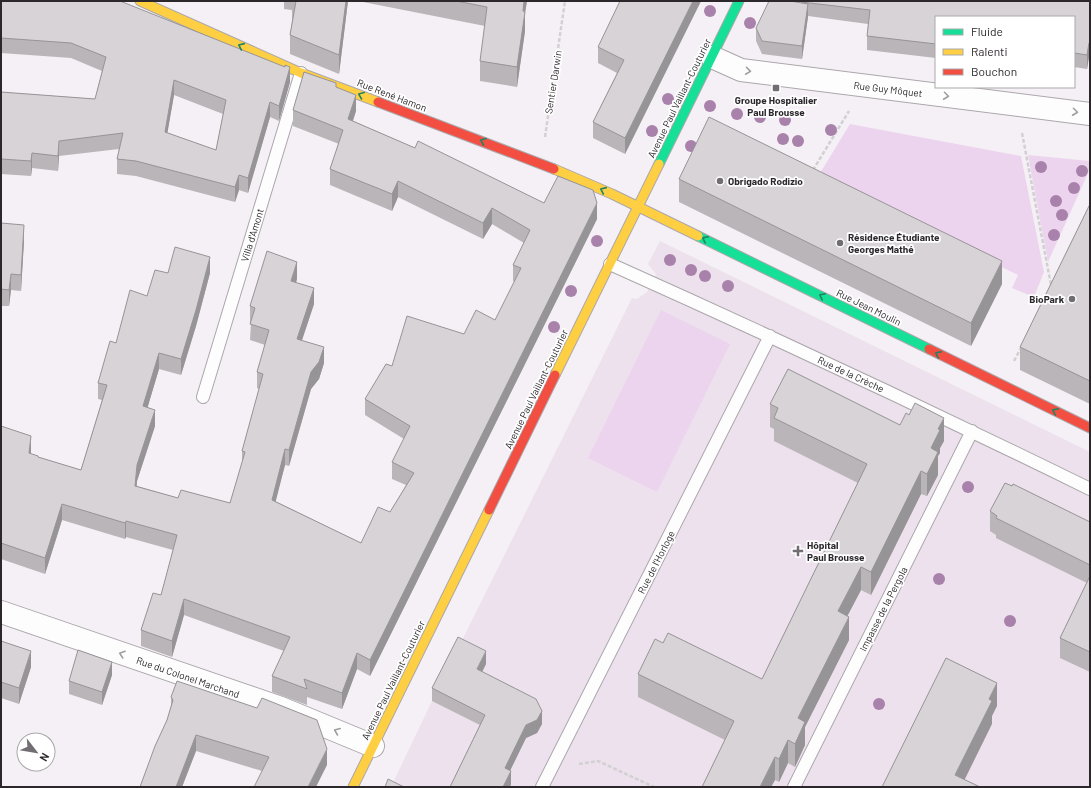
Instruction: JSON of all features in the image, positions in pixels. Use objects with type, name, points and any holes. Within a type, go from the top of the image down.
[{"type":"street","name":"Rue René Hamon","points":[[140,1],[301,73],[541,163],[638,206]]},
{"type":"street","name":"Avenue Paul Vaillant-Couturier","points":[[353,787],[739,1]]},
{"type":"street","name":"Rue Guy Môquet","points":[[712,57],[741,70],[1090,114]]},
{"type":"street","name":"Rue Jean Moulin","points":[[638,206],[1090,428]]},
{"type":"street","name":"Rue du Colonel Marchand","points":[[1,612],[280,708],[373,746]]},
{"type":"lane","name":"Villa d'Amont","points":[[203,397],[301,73]]},
{"type":"lane","name":"Rue de la Crèche","points":[[610,264],[770,336],[972,431],[1090,489]]},
{"type":"lane","name":"Rue de l'Horloge","points":[[542,787],[770,336]]},
{"type":"lane","name":"Impasse de la Pergola","points":[[794,787],[972,431]]},
{"type":"path","name":"Sentier Darwin","points":[[541,163],[565,1]]},
{"type":"path","points":[[811,174],[862,86]]},
{"type":"path","points":[[1017,105],[1051,286]]},
{"type":"path","points":[[1049,291],[1055,279]]},
{"type":"path","points":[[1003,385],[1023,343]]},
{"type":"path","points":[[551,770],[598,761],[654,787]]},
{"type":"shaded area","points":[[850,124],[1021,156],[1044,272],[1034,297],[1012,288],[1018,275],[817,178]]},
{"type":"shaded area","points":[[1028,155],[1090,161],[1090,169],[1048,262]]},
{"type":"shaded area","name":"Hôpital Paul Brousse","points":[[660,241],[1090,452],[1090,787],[391,787],[432,701],[632,298],[637,299],[647,292],[652,283],[656,274],[648,264]]},
{"type":"shaded area","points":[[661,310],[730,344],[657,492],[588,458]]},
{"type":"building","points":[[1,1],[120,1],[285,67],[285,65],[290,67],[279,106],[270,102],[248,178],[239,175],[235,187],[136,161],[117,159],[123,133],[59,141],[58,156],[32,153],[31,161],[1,159],[1,92],[95,99],[106,57],[71,43],[1,38]],"holes":[[[174,80],[226,100],[216,150],[165,132]]]},
{"type":"building","points":[[296,1],[346,1],[339,55],[290,35]]},
{"type":"building","points":[[456,1],[524,1],[523,11],[525,12],[517,67],[480,61],[487,7]]},
{"type":"building","points":[[620,1],[693,1],[625,138],[593,122],[624,60],[598,47]]},
{"type":"building","points":[[769,1],[790,1],[808,4],[802,46],[762,41],[756,28]]},
{"type":"building","points":[[1090,1],[1090,43],[1087,55],[1075,53],[1075,16],[935,16],[935,44],[867,36],[870,10],[801,2]]},
{"type":"building","points":[[304,72],[336,83],[336,87],[356,95],[348,119],[415,148],[418,141],[544,203],[558,176],[593,190],[597,203],[370,660],[357,653],[342,693],[304,679],[307,689],[272,676],[290,637],[184,599],[172,641],[141,630],[153,593],[161,595],[177,535],[126,521],[125,523],[62,504],[45,558],[1,543],[1,426],[31,436],[29,453],[81,470],[107,385],[98,383],[110,341],[116,343],[130,290],[147,296],[155,270],[168,273],[175,247],[210,257],[181,359],[159,353],[143,406],[155,410],[137,465],[135,486],[178,498],[181,490],[230,503],[245,452],[242,451],[263,374],[257,372],[269,330],[250,324],[255,308],[250,306],[267,251],[297,262],[291,281],[314,288],[297,339],[324,347],[319,362],[311,372],[289,450],[285,449],[272,500],[361,543],[378,507],[390,512],[414,473],[392,462],[410,426],[365,399],[386,364],[392,366],[407,316],[464,334],[476,310],[495,320],[521,268],[513,265],[530,230],[492,208],[483,223],[398,181],[392,194],[330,169],[343,130],[293,110]]},
{"type":"building","name":"Résidence Étudiante Georges Mathé","points":[[709,117],[1002,261],[971,323],[679,179]]},
{"type":"building","name":"BioPark","points":[[1090,204],[1090,381],[1020,347]]},
{"type":"building","points":[[1,223],[24,225],[21,275],[11,274],[9,290],[1,289]]},
{"type":"building","points":[[788,369],[900,425],[906,413],[909,415],[915,403],[944,418],[931,448],[938,452],[927,474],[921,471],[871,572],[861,567],[838,611],[849,617],[798,718],[805,722],[795,744],[788,740],[779,759],[775,757],[760,787],[702,787],[734,721],[638,674],[655,639],[663,643],[668,633],[762,679],[867,464],[774,418],[778,408],[770,404]]},
{"type":"building","points":[[1005,483],[1012,486],[1013,484],[1090,522],[1090,565],[996,518],[997,516],[990,511]]},
{"type":"building","points":[[1090,576],[1090,652],[1060,638]]},
{"type":"building","points":[[458,637],[486,651],[477,669],[536,699],[542,711],[537,720],[526,725],[505,768],[511,771],[503,787],[450,787],[485,715],[432,688]]},
{"type":"building","points":[[1,641],[31,651],[19,688],[1,682]]},
{"type":"building","points":[[78,650],[112,662],[102,692],[69,681]]},
{"type":"building","points":[[946,658],[997,683],[989,699],[992,701],[955,775],[980,787],[882,787]]},
{"type":"building","points":[[177,681],[257,708],[262,698],[317,720],[327,749],[308,787],[254,787],[269,757],[196,735],[176,787],[140,787],[155,746],[167,720],[173,700],[171,697]]},
{"type":"building","points":[[388,779],[404,787],[385,787]]},
{"type":"traffic: fast","points":[[659,164],[739,1]]},
{"type":"traffic: fast","points":[[698,236],[929,349]]},
{"type":"traffic: slow","points":[[140,1],[301,73],[378,102]]},
{"type":"traffic: slow","points":[[555,375],[659,164]]},
{"type":"traffic: slow","points":[[554,169],[612,194],[698,236]]},
{"type":"traffic: slow","points":[[353,787],[489,510]]},
{"type":"traffic: jam","points":[[378,102],[554,169]]},
{"type":"traffic: jam","points":[[929,349],[1090,428]]},
{"type":"traffic: jam","points":[[489,510],[555,375]]},
{"type":"place","name":"Groupe Hospitalier Paul Brousse","points":[[776,88]]},
{"type":"place","name":"Obrigado Rodizio","points":[[720,181]]},
{"type":"place","name":"Résidence Étudiante Georges Mathé","points":[[840,243]]},
{"type":"place","name":"BioPark","points":[[1072,299]]},
{"type":"place","name":"Hôpital Paul Brousse","points":[[798,551]]}]
